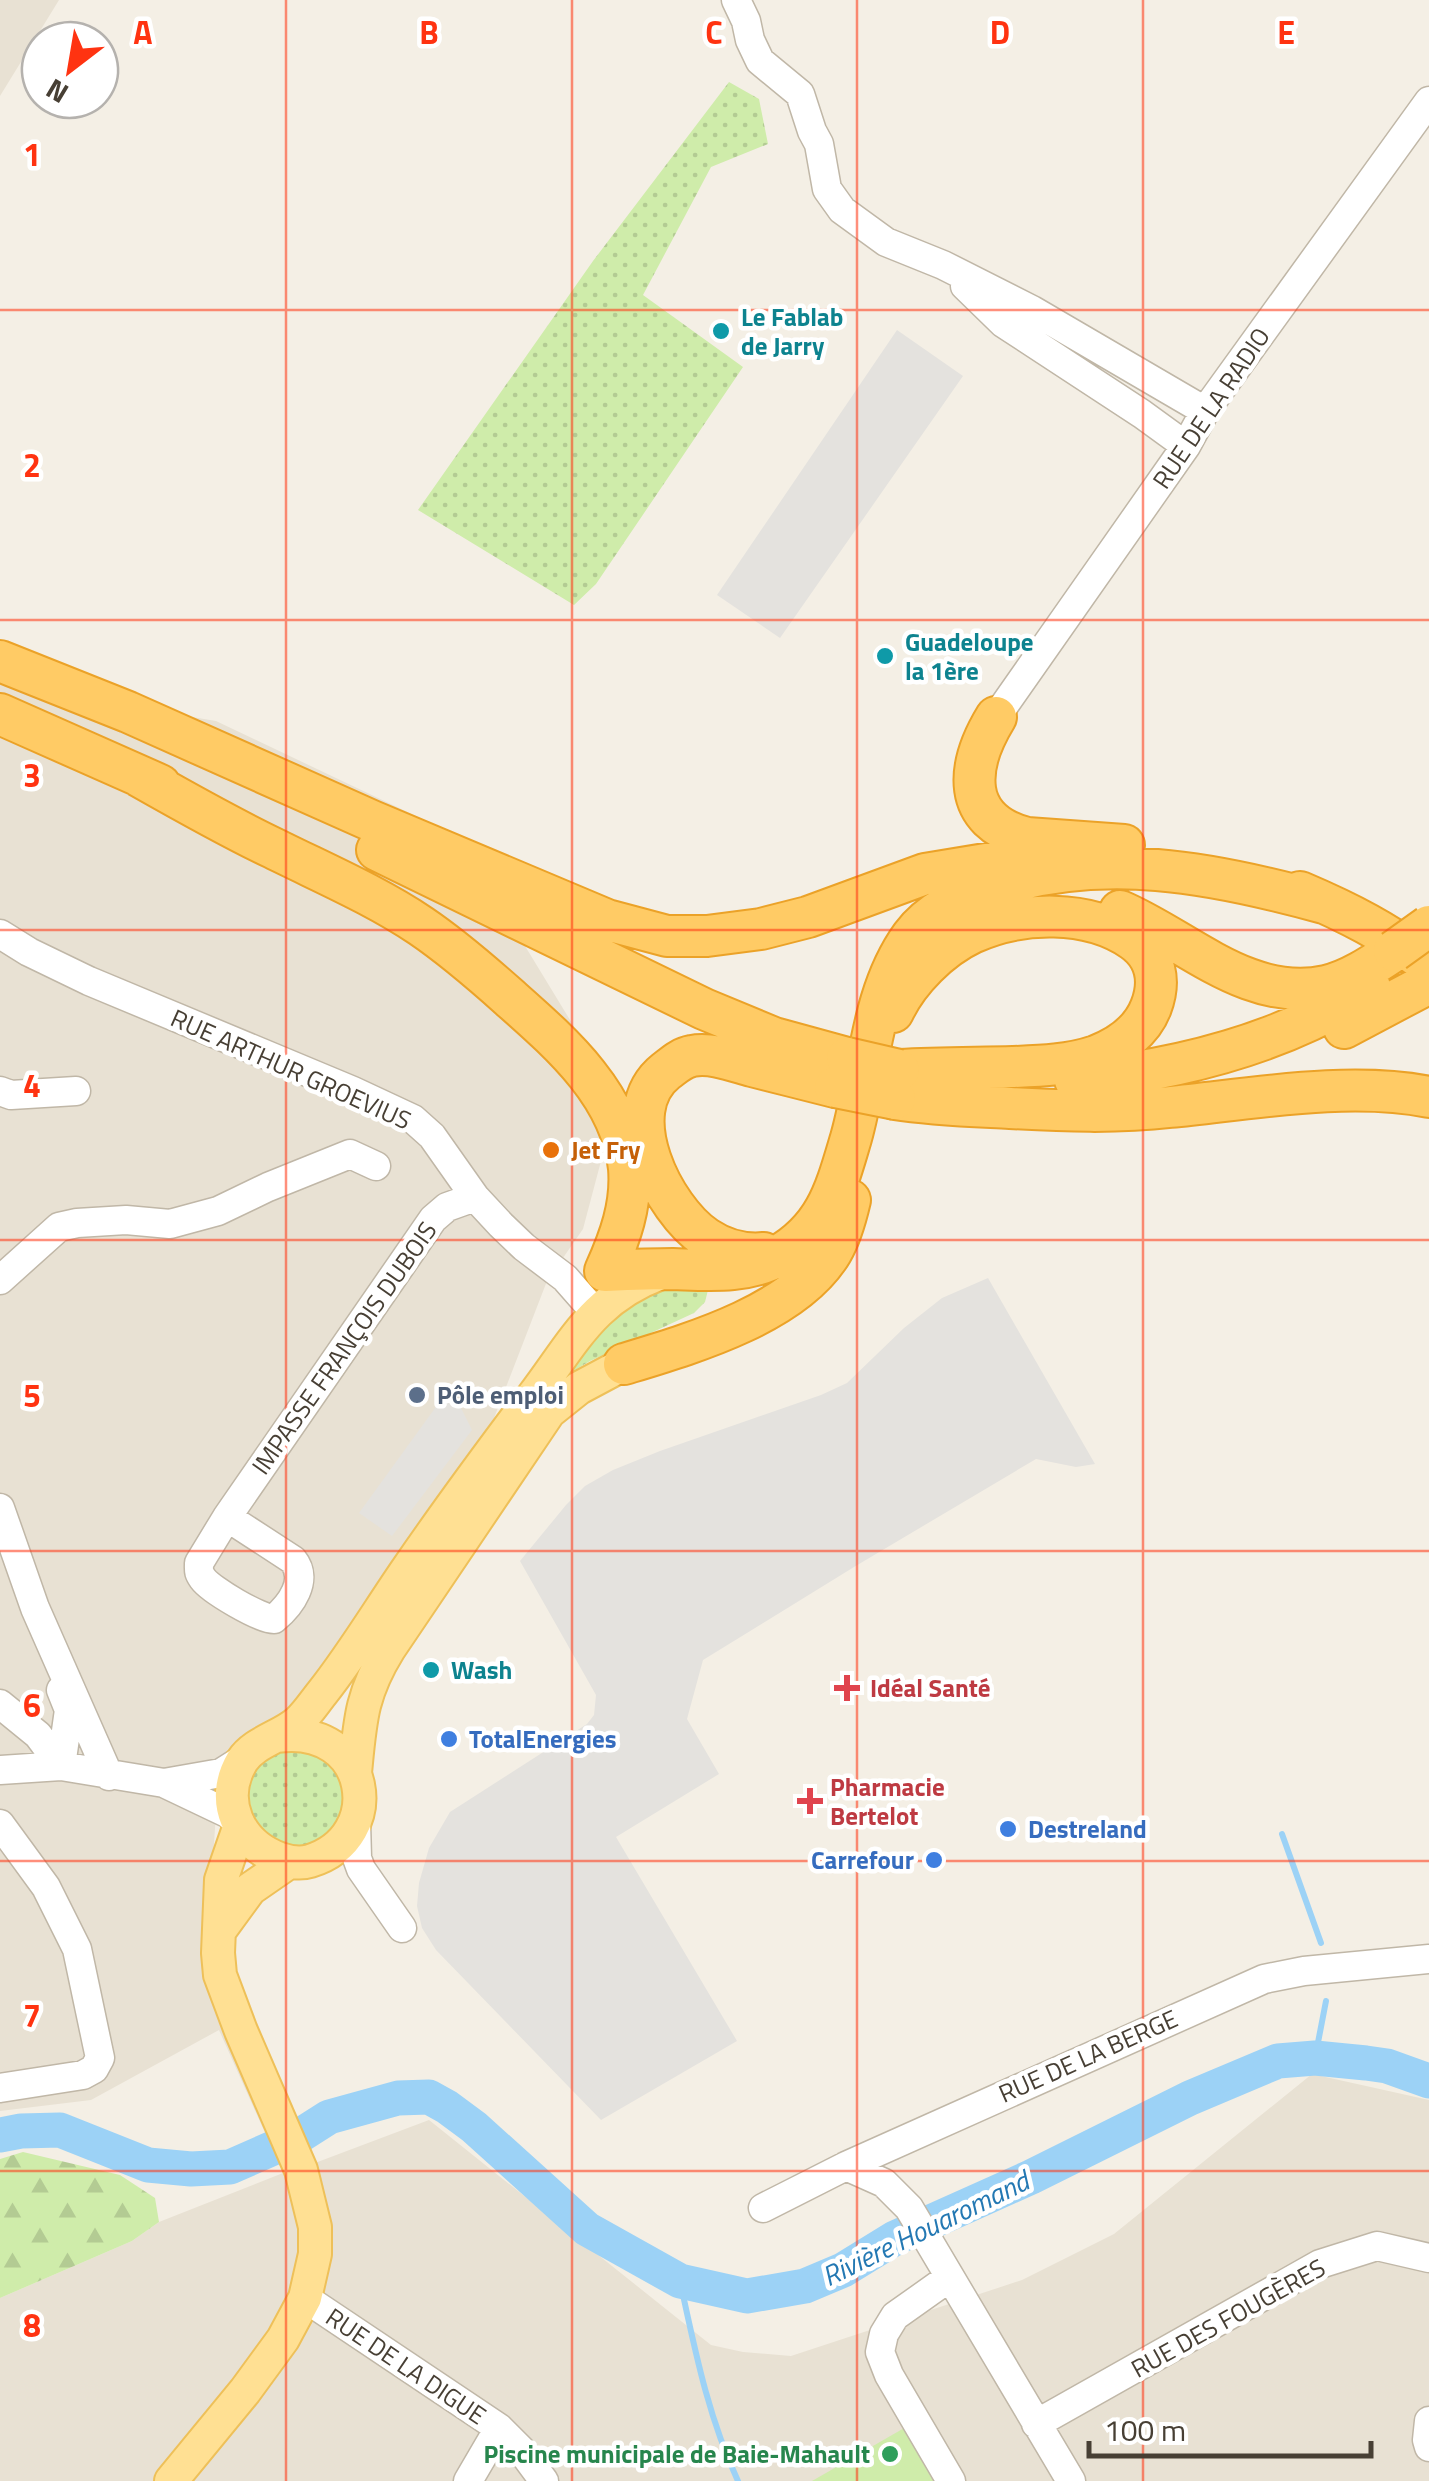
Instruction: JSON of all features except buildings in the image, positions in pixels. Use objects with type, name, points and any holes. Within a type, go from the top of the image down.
[{"type":"highway","points":[[0,662],[128,712],[607,920],[667,936],[761,929],[808,917],[925,874],[1023,858],[1124,856],[1166,860],[1244,876],[1324,902]]},
{"type":"highway","points":[[0,682],[64,705],[252,789],[841,1073]]},
{"type":"highway","points":[[0,714],[446,912],[692,1028],[841,1073]]},
{"type":"highway","points":[[996,718],[984,736],[974,788],[984,813],[1002,829],[1027,838],[1119,844],[1200,858],[1256,874],[1376,928],[1418,965]]},
{"type":"highway","points":[[139,776],[422,926],[490,980],[568,1052],[608,1104],[620,1128],[629,1169],[628,1206],[622,1232],[596,1287]]},
{"type":"highway","points":[[596,1287],[670,1269],[715,1270],[767,1261],[815,1228],[834,1190],[855,1122],[880,1006],[895,966],[924,922],[958,900],[1020,879],[1082,868],[1121,868],[1194,872],[1324,902]]},
{"type":"highway","points":[[880,1006],[901,971],[940,936],[1013,906],[1070,898],[1125,913],[1228,971],[1270,985],[1325,986],[1354,976],[1418,965]]},
{"type":"highway","points":[[624,1364],[689,1343],[758,1314],[792,1292],[832,1252],[847,1214],[884,1034],[898,1000],[943,952],[974,932],[997,925],[1059,918],[1105,924],[1138,944],[1151,960],[1156,979],[1149,1013],[1121,1044],[1074,1062],[897,1085]]},
{"type":"highway","points":[[1020,1109],[1118,1099],[1194,1083],[1301,1049],[1418,965],[1429,926]]},
{"type":"highway","points":[[624,1364],[705,1318],[718,1296],[715,1270],[650,1160],[646,1102],[659,1077],[678,1061],[696,1055],[718,1057],[841,1073],[897,1085],[1091,1078],[1159,1066],[1269,1038],[1418,965]]},
{"type":"highway","points":[[897,1085],[924,1104],[1078,1111],[1149,1109],[1342,1092],[1398,1092],[1429,1097]]},
{"type":"highway","points":[[674,1206],[703,1236],[734,1252],[766,1253],[792,1246]]},
{"type":"main road","points":[[486,1457],[595,1313],[630,1286],[670,1269]]},
{"type":"main road","points":[[172,2481],[274,2352],[305,2298],[315,2254],[315,2227],[301,2170],[220,1976],[221,1880],[238,1825],[232,1797],[243,1759],[298,1722],[328,1686],[486,1457],[596,1287]]},
{"type":"main road","points":[[355,1773],[362,1704],[389,1649],[550,1412],[579,1388],[624,1364]]},
{"type":"main road","points":[[238,1825],[266,1854],[288,1862],[310,1861],[329,1851],[356,1822],[360,1793],[355,1773],[344,1756],[314,1736],[278,1736]]},
{"type":"main road","points":[[220,1930],[250,1889],[288,1862]]},
{"type":"street","points":[[736,0],[760,62],[800,94],[820,144],[827,189],[842,210],[886,242],[1032,310],[1205,411]]},
{"type":"street","name":"RUE DE LA RADIO","points":[[996,718],[1186,446],[1205,411],[1429,100]]},
{"type":"street","points":[[942,265],[1003,323],[1186,446]]},
{"type":"street","name":"RUE ARTHUR GROEVIUS","points":[[0,934],[89,981],[353,1091],[412,1120],[432,1136],[475,1197],[513,1238],[539,1259],[574,1270],[596,1287]]},
{"type":"street","points":[[0,1092],[76,1091]]},
{"type":"street","points":[[0,1280],[59,1227],[126,1220],[170,1224],[218,1211],[268,1186],[350,1154],[376,1166]]},
{"type":"street","name":"IMPASSE FRANÇOIS DUBOIS","points":[[227,1517],[432,1218],[447,1207],[475,1197]]},
{"type":"street","points":[[1,1512],[35,1608],[109,1776]]},
{"type":"street","points":[[0,1548],[36,1626],[68,1710],[61,1766]]},
{"type":"street","points":[[0,1704],[38,1734],[61,1766]]},
{"type":"street","points":[[0,1770],[61,1766],[164,1783],[221,1773],[243,1759]]},
{"type":"street","points":[[164,1783],[226,1813],[238,1825]]},
{"type":"street","points":[[356,1822],[361,1869],[402,1928]]},
{"type":"street","points":[[0,1824],[46,1888],[77,1949],[100,2058],[83,2075],[0,2088]]},
{"type":"street","name":"RUE DE LA BERGE","points":[[763,2208],[846,2166],[1264,1978],[1429,1960]]},
{"type":"street","points":[[846,2166],[884,2182],[909,2208],[1071,2481]]},
{"type":"street","name":"RUE DES FOUGÈRES","points":[[1036,2424],[1320,2264],[1378,2246],[1429,2258]]},
{"type":"street","points":[[950,2277],[894,2316],[880,2352],[951,2481]]},
{"type":"street","name":"RUE DE LA DIGUE","points":[[305,2298],[499,2428],[522,2450],[544,2481]]},
{"type":"street","points":[[1429,2421],[1429,2447]]},
{"type":"street","points":[[468,2481],[499,2428]]},
{"type":"shaded area","points":[[0,0],[59,0],[47,20],[20,20],[20,63],[0,96]]},
{"type":"shaded area","points":[[897,330],[963,376],[780,638],[717,595]]},
{"type":"shaded area","points":[[0,685],[216,721],[458,836],[581,1038],[605,1146],[583,1229],[547,1281],[484,1444],[305,1696],[219,1767],[210,1905],[307,2166],[429,2120],[711,2345],[791,2356],[1022,2280],[1114,2234],[1312,2074],[1429,2100],[1429,2481],[0,2481],[0,2298],[132,2241],[159,2222],[283,2173],[219,2030],[91,2100],[0,2111]]},
{"type":"shaded area","points":[[988,1278],[1095,1464],[1076,1467],[1036,1459],[703,1660],[687,1719],[719,1774],[616,1837],[737,2041],[601,2120],[436,1950],[422,1928],[417,1906],[429,1848],[450,1812],[587,1724],[594,1715],[596,1695],[520,1561],[585,1486],[660,1451],[847,1383],[942,1298]]},
{"type":"shaded area","points":[[446,1393],[458,1402],[472,1430],[392,1536],[359,1513]]},
{"type":"green space","points":[[729,82],[759,99],[768,144],[711,167],[643,295],[743,367],[596,584],[574,605],[418,510],[593,261]]},
{"type":"green space","points":[[640,1286],[708,1290],[705,1302],[694,1313],[568,1374],[578,1346]]},
{"type":"green space","points":[[304,1744],[345,1776],[347,1811],[328,1840],[294,1850],[250,1825],[247,1775],[270,1750]]},
{"type":"green space","points":[[23,2152],[120,2175],[155,2198],[159,2222],[132,2241],[0,2298],[0,2159]]},
{"type":"green space","name":"Piscine municipale de Baie-Mahault","points":[[906,2427],[936,2481],[812,2481]]},
{"type":"waterway","points":[[1282,1834],[1321,1943]]},
{"type":"waterway","points":[[1315,2058],[1326,2001]]},
{"type":"waterway","name":"Rivière Houaromand","points":[[0,2135],[60,2130],[148,2165],[230,2167],[296,2138],[329,2117],[398,2098],[429,2097],[474,2127],[587,2229],[680,2281],[747,2296],[805,2286],[843,2270],[895,2238],[1031,2177],[1190,2098],[1278,2061],[1315,2058],[1366,2063],[1429,2081]]},
{"type":"waterway","points":[[680,2281],[710,2408],[738,2481]]},
{"type":"place","name":"Le Fablab de Jarry","points":[[721,331]]},
{"type":"place","name":"Guadeloupe la 1ère","points":[[885,656]]},
{"type":"place","name":"Jet Fry","points":[[551,1150]]},
{"type":"place","name":"Pôle emploi","points":[[417,1395]]},
{"type":"place","name":"Wash","points":[[431,1670]]},
{"type":"place","name":"Idéal Santé","points":[[847,1688]]},
{"type":"place","name":"TotalEnergies","points":[[449,1739]]},
{"type":"place","name":"Pharmacie Bertelot","points":[[810,1801]]},
{"type":"place","name":"Destreland","points":[[1008,1829]]},
{"type":"place","name":"Carrefour","points":[[934,1860]]},
{"type":"place","name":"Piscine municipale de Baie-Mahault","points":[[890,2454]]}]
